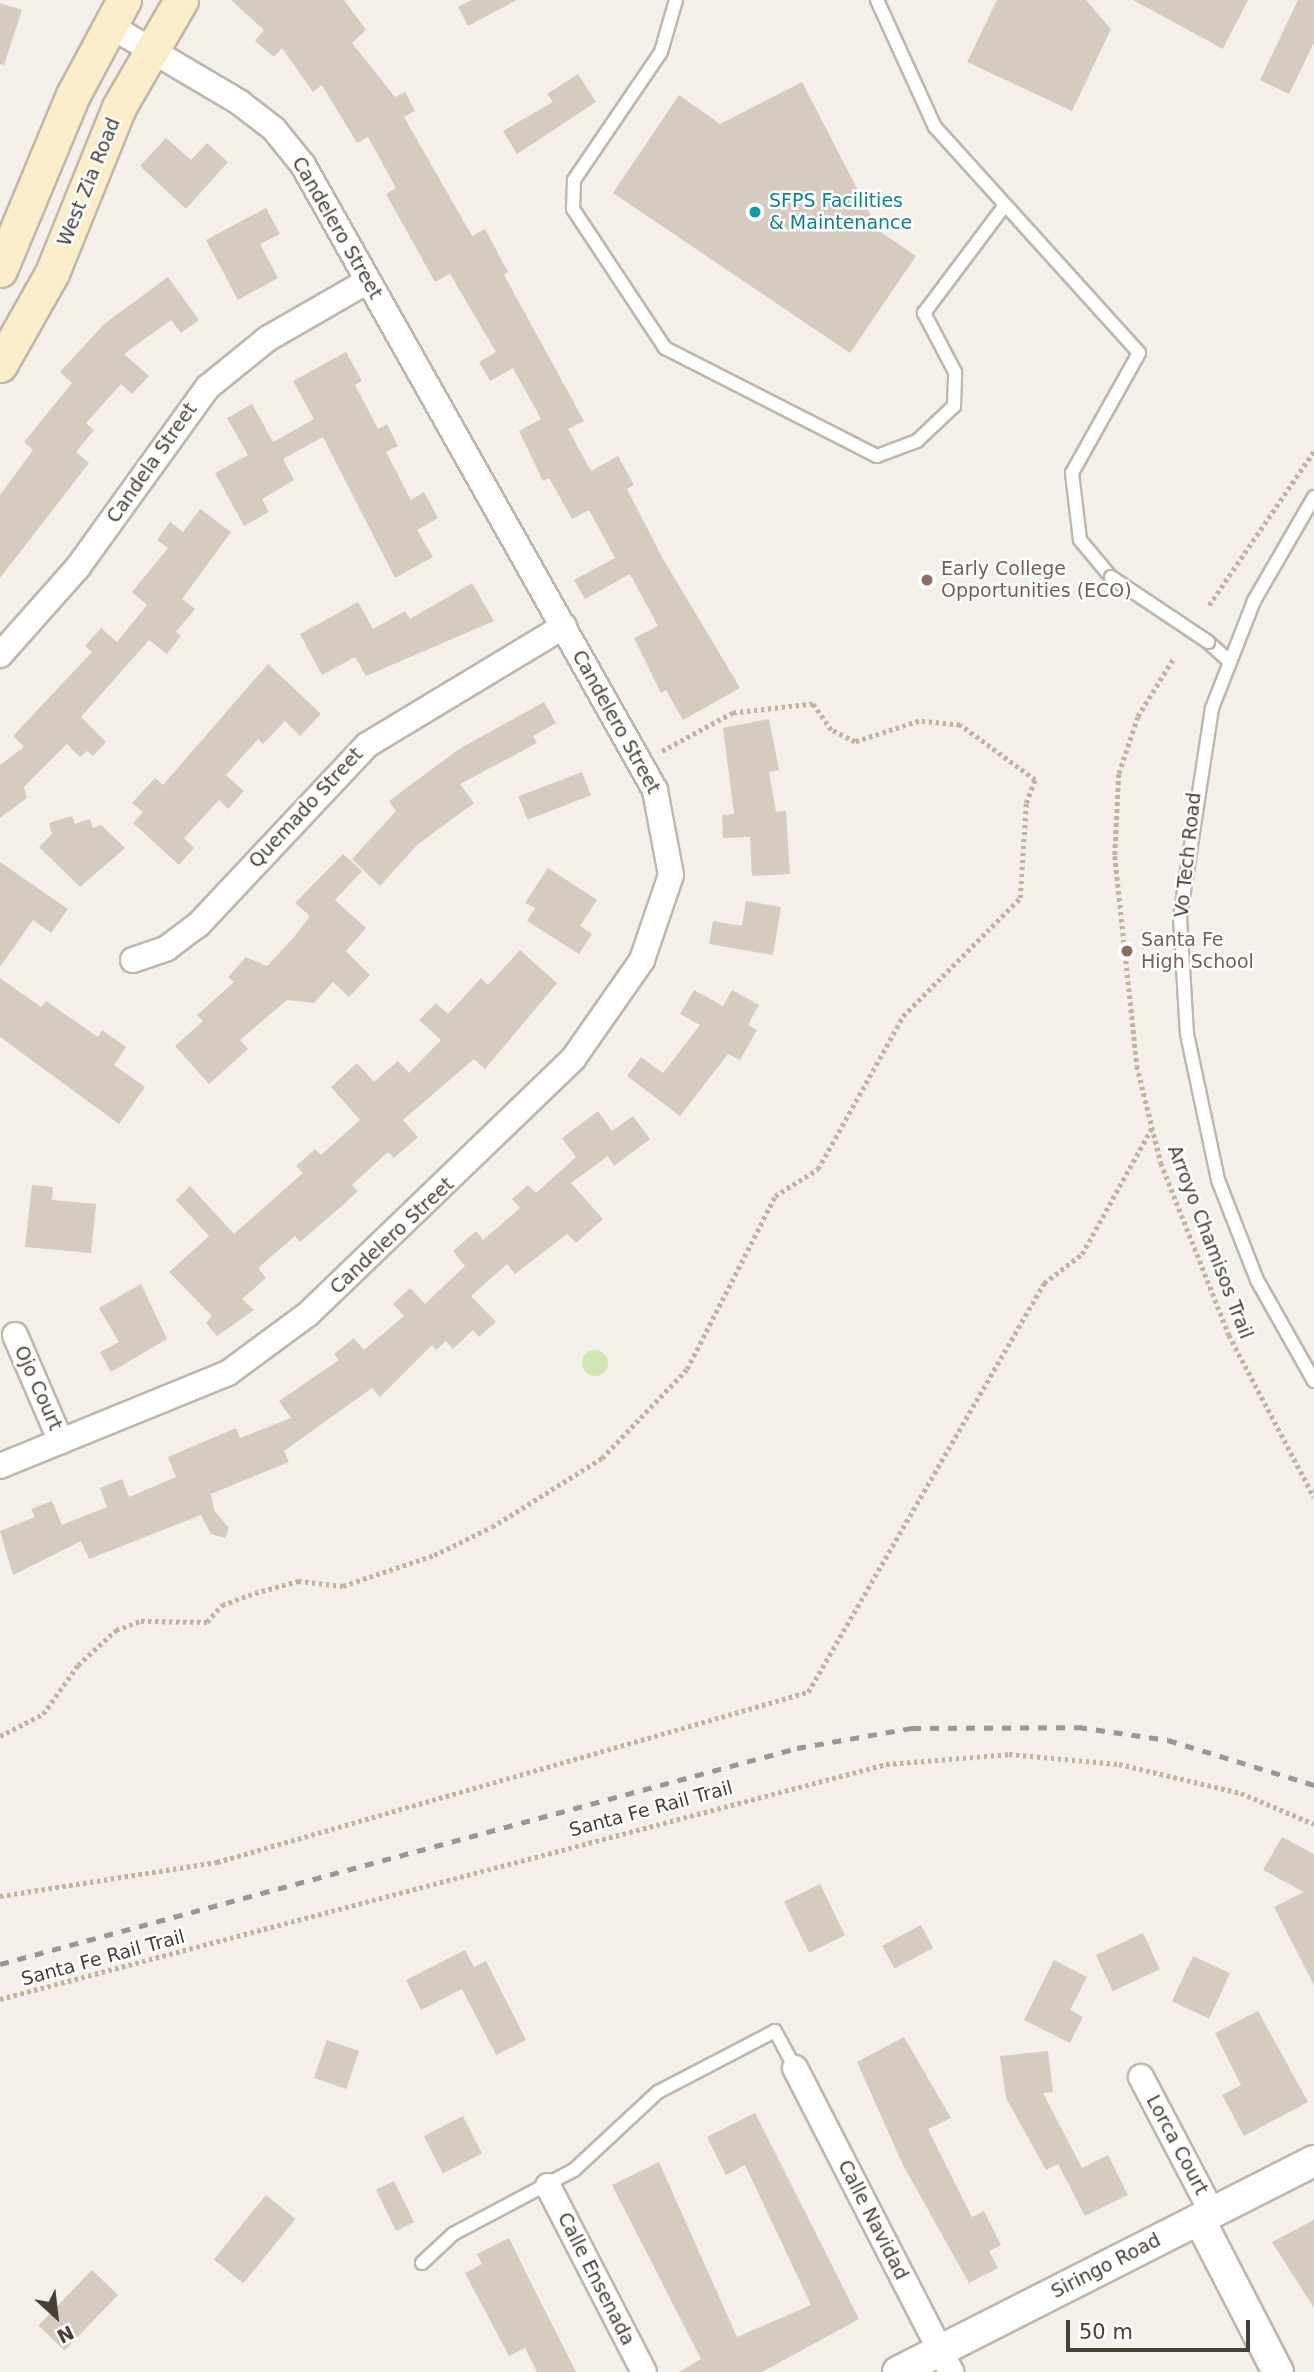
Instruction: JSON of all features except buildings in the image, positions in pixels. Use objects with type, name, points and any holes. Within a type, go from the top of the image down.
[{"type":"main road","name":"West Zia Road","points":[[0,365],[52,273],[150,47],[181,0]]},
{"type":"main road","points":[[0,270],[117,13]]},
{"type":"street","name":"Candelero Street","points":[[0,1466],[197,1388],[256,1356],[522,1114],[573,1059],[642,960],[667,903],[671,875],[665,817],[640,764],[368,281],[282,138],[239,102],[150,47],[117,13]]},
{"type":"street","name":"Candela Street","points":[[0,655],[78,567],[208,387],[267,339],[368,281]]},
{"type":"street","name":"Quemado Street","points":[[133,960],[167,948],[198,925],[367,745],[564,626]]},
{"type":"street","name":"Ojo Court","points":[[15,1335],[61,1441]]},
{"type":"street","name":"Calle Navidad","points":[[795,2068],[945,2361]]},
{"type":"street","name":"Lorca Court","points":[[1141,2077],[1206,2215]]},
{"type":"street","name":"Siringo Road","points":[[898,2372],[945,2361],[1206,2215],[1314,2161]]},
{"type":"street","name":"Calle Ensenada","points":[[548,2186],[644,2372]]},
{"type":"street","points":[[1206,2215],[1278,2372]]},
{"type":"lane","points":[[676,0],[661,52],[574,180],[573,209],[665,348],[877,456],[917,441],[954,406],[955,372],[924,313],[1005,205]]},
{"type":"lane","points":[[877,0],[935,127],[1139,353],[1072,473],[1080,540],[1111,577],[1208,642],[1229,661]]},
{"type":"lane","name":"Vo Tech Road","points":[[1314,496],[1254,601],[1212,708],[1186,845],[1180,917],[1187,1034],[1198,1105],[1232,1221],[1314,1381]]},
{"type":"lane","points":[[422,2263],[453,2234],[548,2186],[658,2092],[775,2031],[795,2068]]},
{"type":"path","points":[[1209,605],[1314,451]]},
{"type":"path","name":"Arroyo Chamisos Trail","points":[[1173,660],[1138,717],[1119,774],[1115,856],[1137,1066],[1152,1127],[1229,1335],[1314,1497]]},
{"type":"path","points":[[0,1736],[43,1714],[78,1665],[116,1630],[141,1621],[207,1622],[222,1605],[255,1593],[298,1581],[343,1586],[434,1555],[492,1527],[603,1458],[687,1369],[775,1196],[818,1169],[903,1016],[1020,898],[1026,803],[1035,780],[960,725],[919,721],[855,741],[831,730],[813,704],[733,713],[640,764]]},
{"type":"path","points":[[0,1896],[217,1862],[808,1692],[1044,1283],[1082,1254],[1152,1127]]},
{"type":"path","name":"Santa Fe Rail Trail","points":[[0,1999],[886,1764],[1009,1754],[1119,1764],[1241,1793],[1314,1824]]},
{"type":"green space","points":[[595,1350],[604,1354],[608,1363],[604,1372],[595,1376],[586,1372],[582,1363],[586,1354]]},
{"type":"railway","points":[[0,1964],[797,1748],[912,1728],[1078,1727],[1168,1740],[1314,1785]]},
{"type":"place","name":"SFPS Facilities & Maintenance","points":[[755,212]]},
{"type":"place","name":"Early College Opportunities (ECO)","points":[[927,580]]},
{"type":"place","name":"Santa Fe High School","points":[[1127,951]]}]
